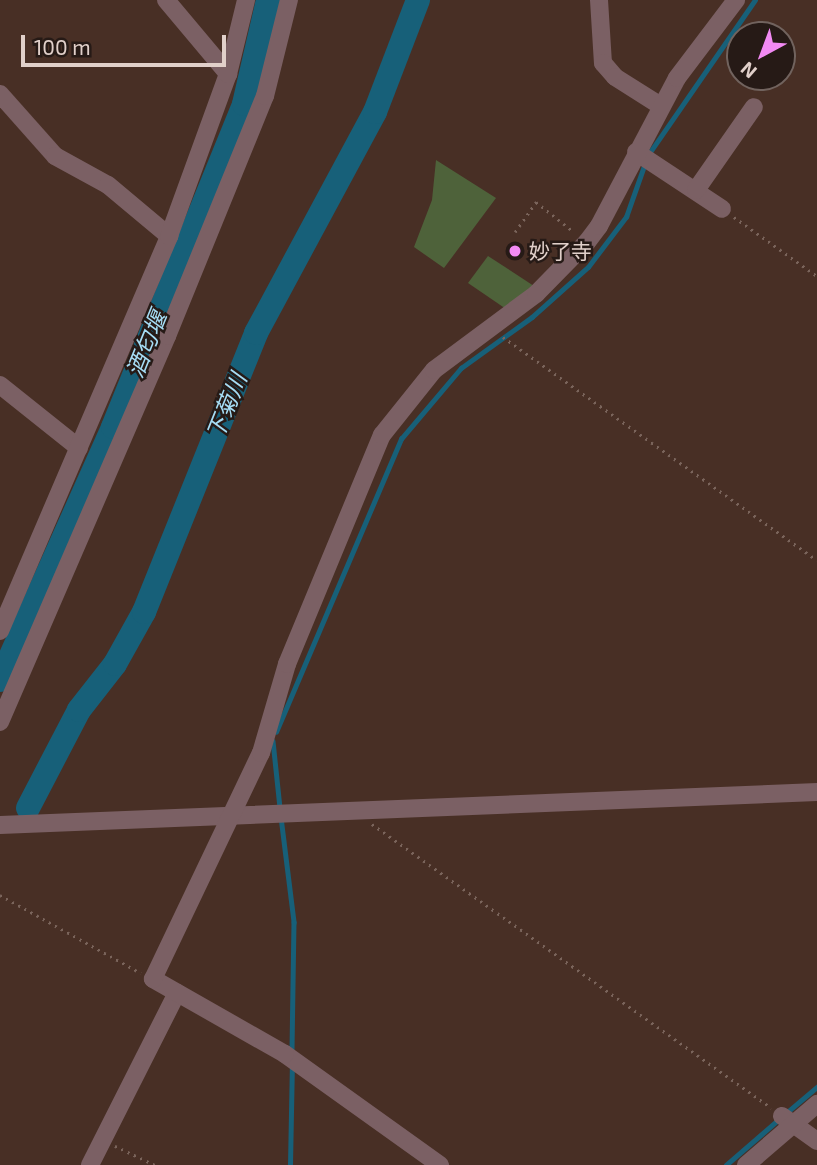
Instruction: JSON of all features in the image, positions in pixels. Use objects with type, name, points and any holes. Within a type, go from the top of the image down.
[{"type":"street","points":[[166,0],[228,74]]},
{"type":"street","points":[[0,631],[169,236],[228,74],[246,0]]},
{"type":"street","points":[[0,722],[167,337],[265,96],[289,0]]},
{"type":"street","points":[[598,0],[603,63],[615,77],[661,106]]},
{"type":"street","points":[[440,1165],[285,1054],[153,979],[261,753],[287,664],[382,435],[435,370],[536,294],[587,242],[643,155],[661,106],[736,0]]},
{"type":"street","points":[[0,94],[55,156],[107,185],[169,236]]},
{"type":"street","points":[[695,190],[754,107]]},
{"type":"street","points":[[643,155],[722,209]]},
{"type":"street","points":[[0,385],[79,448]]},
{"type":"street","points":[[0,825],[817,792]]},
{"type":"street","points":[[90,1165],[177,993]]},
{"type":"street","points":[[746,1165],[789,1121],[817,1104]]},
{"type":"street","points":[[789,1121],[817,1141]]},
{"type":"path","points":[[515,232],[536,202],[587,242]]},
{"type":"path","points":[[722,209],[817,276]]},
{"type":"path","points":[[489,327],[817,560]]},
{"type":"path","points":[[368,810],[373,827],[789,1121]]},
{"type":"path","points":[[0,895],[153,979]]},
{"type":"path","points":[[102,1141],[155,1165]]},
{"type":"green space","points":[[436,160],[496,198],[444,268],[414,247],[432,200]]},
{"type":"green space","points":[[488,256],[537,288],[509,311],[468,283]]},
{"type":"waterway","name":"酒匂堰","points":[[0,680],[113,427],[244,104],[268,0]]},
{"type":"waterway","name":"下菊川","points":[[28,808],[79,710],[115,664],[144,612],[256,333],[375,112],[418,0]]},
{"type":"waterway","points":[[648,155],[755,0]]},
{"type":"waterway","points":[[276,732],[401,439],[461,368],[532,317],[588,267],[626,217],[645,163]]},
{"type":"waterway","points":[[273,741],[280,808]]},
{"type":"waterway","points":[[281,817],[294,922],[292,1052]]},
{"type":"waterway","points":[[290,1165],[292,1064]]},
{"type":"waterway","points":[[785,1114],[817,1087]]},
{"type":"waterway","points":[[726,1165],[778,1120]]},
{"type":"place","name":"妙了寺","points":[[515,251]]}]
